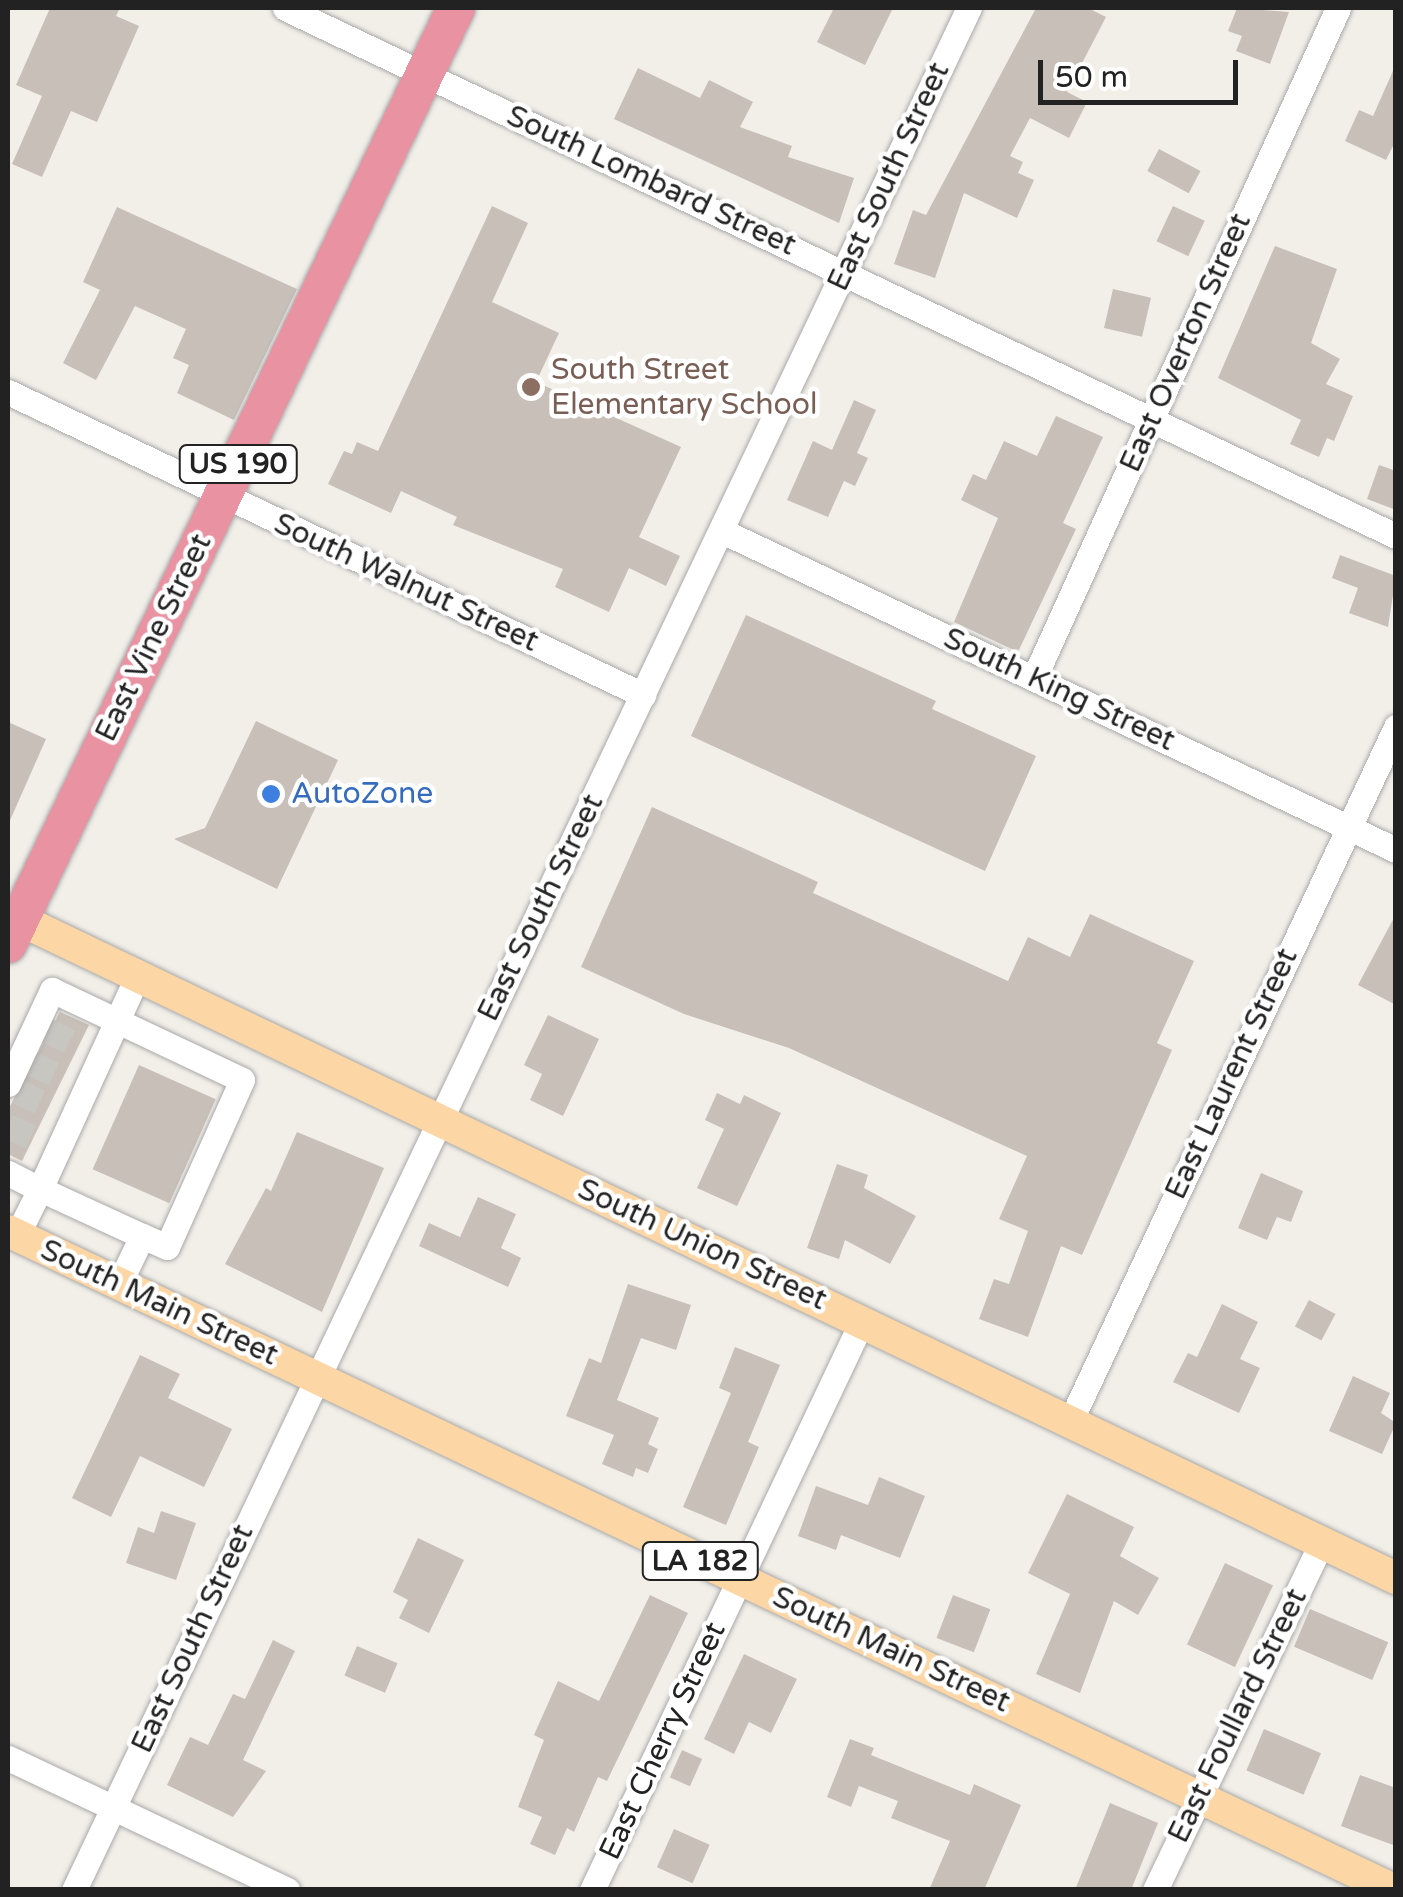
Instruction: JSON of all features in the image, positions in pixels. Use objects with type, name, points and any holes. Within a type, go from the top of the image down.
[{"type":"highway","name":"East Vine Street","points":[[11,926],[456,8]]},
{"type":"main road","name":"South Union Street","points":[[11,926],[137,977],[1396,1578]]},
{"type":"main road","name":"South Main Street","points":[[12,1233],[1394,1890]]},
{"type":"street","name":"South Lombard Street","points":[[285,8],[1396,536]]},
{"type":"street","name":"East South Street","points":[[74,1890],[969,8]]},
{"type":"street","name":"East Overton Street","points":[[1034,678],[1338,8]]},
{"type":"street","name":"South Walnut Street","points":[[8,392],[643,695]]},
{"type":"street","name":"South King Street","points":[[722,531],[1396,850]]},
{"type":"street","name":"East Laurent Street","points":[[1070,1422],[1396,726]]},
{"type":"street","points":[[12,1233],[40,1189],[59,1148],[62,1111],[90,1052],[117,1021],[137,977]]},
{"type":"street","points":[[8,1173],[166,1247],[242,1080],[52,990],[11,1087]]},
{"type":"street","points":[[34,1138],[59,1148]]},
{"type":"street","points":[[119,1284],[142,1236]]},
{"type":"street","name":"East Cherry Street","points":[[592,1890],[862,1320]]},
{"type":"street","name":"East Foullard Street","points":[[1155,1890],[1322,1542]]},
{"type":"street","points":[[8,1758],[287,1890]]},
{"type":"building","points":[[50,8],[120,8],[116,16],[139,26],[97,122],[71,111],[42,177],[12,164],[42,96],[16,85]]},
{"type":"building","points":[[834,8],[893,8],[865,65],[817,42]]},
{"type":"building","points":[[1036,8],[1088,8],[1106,17],[1067,92],[1087,102],[1069,138],[1030,118],[1010,156],[1023,162],[1018,173],[1034,180],[1017,218],[964,193],[935,278],[894,264],[913,210],[926,215]]},
{"type":"building","points":[[1237,8],[1289,12],[1270,64],[1236,51],[1242,36],[1228,31]]},
{"type":"building","points":[[1396,64],[1396,140],[1386,160],[1345,141],[1359,110],[1373,116]]},
{"type":"building","points":[[638,68],[700,98],[709,80],[753,102],[740,127],[792,146],[788,157],[854,178],[839,223],[614,119]]},
{"type":"building","points":[[1159,149],[1200,171],[1189,193],[1147,171]]},
{"type":"building","points":[[492,206],[528,223],[492,302],[559,333],[536,382],[681,447],[639,537],[680,556],[666,586],[629,568],[609,612],[555,587],[563,569],[453,525],[457,517],[401,491],[391,513],[328,484],[344,451],[352,454],[357,442],[378,451]]},
{"type":"building","points":[[1173,206],[1205,221],[1188,256],[1157,241]]},
{"type":"building","points":[[117,207],[297,289],[234,420],[177,393],[189,365],[173,358],[186,329],[135,306],[96,380],[63,363],[100,290],[83,282]]},
{"type":"building","points":[[1275,246],[1337,269],[1311,343],[1340,359],[1326,384],[1353,396],[1334,441],[1327,438],[1319,457],[1290,444],[1301,420],[1218,378]]},
{"type":"building","points":[[1113,289],[1151,298],[1142,337],[1104,328]]},
{"type":"building","points":[[854,400],[876,410],[857,453],[868,458],[855,486],[844,481],[828,517],[787,500],[813,441],[832,450]]},
{"type":"building","points":[[1056,416],[1103,437],[1063,523],[1076,529],[1018,652],[954,622],[998,518],[961,500],[973,474],[986,480],[1004,441],[1037,456]]},
{"type":"building","points":[[1379,465],[1396,471],[1396,510],[1367,499]]},
{"type":"building","points":[[1340,555],[1396,576],[1388,627],[1349,613],[1358,588],[1332,578]]},
{"type":"building","points":[[746,615],[936,701],[932,709],[1036,756],[985,871],[691,736]]},
{"type":"building","name":"AutoZone","points":[[256,721],[338,760],[277,889],[174,839],[205,828]]},
{"type":"building","points":[[8,722],[46,739],[8,825]]},
{"type":"building","points":[[652,807],[818,882],[813,893],[1008,981],[1028,937],[1070,957],[1090,914],[1194,961],[1157,1043],[1172,1050],[1082,1255],[1061,1246],[1028,1337],[979,1319],[994,1279],[1009,1284],[1028,1231],[999,1219],[1027,1156],[789,1048],[684,1014],[581,967]]},
{"type":"building","points":[[1396,914],[1396,1005],[1358,985]]},
{"type":"building","points":[[60,1012],[89,1025],[22,1161],[8,1154],[8,1110]]},
{"type":"building","points":[[548,1015],[599,1039],[563,1116],[530,1100],[542,1074],[524,1065]]},
{"type":"building","points":[[139,1065],[216,1099],[169,1203],[93,1169]]},
{"type":"building","points":[[717,1093],[740,1104],[744,1095],[781,1113],[737,1206],[697,1188],[724,1129],[705,1120]]},
{"type":"building","points":[[297,1132],[384,1168],[322,1312],[225,1264],[266,1188],[271,1191]]},
{"type":"building","points":[[837,1164],[868,1175],[864,1188],[916,1216],[890,1264],[845,1240],[839,1259],[807,1248]]},
{"type":"building","points":[[1261,1173],[1303,1191],[1291,1222],[1277,1217],[1267,1240],[1238,1228]]},
{"type":"building","points":[[478,1197],[516,1214],[501,1248],[521,1258],[508,1287],[419,1246],[429,1223],[460,1237]]},
{"type":"building","points":[[628,1284],[691,1305],[676,1350],[641,1338],[617,1400],[659,1418],[648,1444],[658,1449],[648,1473],[636,1468],[633,1477],[602,1464],[614,1435],[566,1416],[589,1358],[601,1363]]},
{"type":"building","points":[[1309,1300],[1335,1314],[1321,1341],[1295,1326]]},
{"type":"building","points":[[1222,1304],[1258,1322],[1240,1359],[1260,1368],[1239,1413],[1173,1382],[1188,1353],[1197,1357]]},
{"type":"building","points":[[735,1347],[780,1365],[748,1442],[759,1447],[726,1525],[683,1507],[731,1393],[719,1388]]},
{"type":"building","points":[[140,1355],[180,1374],[168,1398],[232,1429],[204,1487],[140,1456],[111,1517],[72,1498]]},
{"type":"building","points":[[1353,1376],[1390,1393],[1381,1413],[1396,1423],[1382,1454],[1329,1431]]},
{"type":"building","points":[[879,1477],[925,1496],[900,1558],[841,1535],[836,1550],[798,1536],[816,1486],[868,1505]]},
{"type":"building","points":[[1067,1494],[1134,1527],[1120,1556],[1159,1578],[1138,1615],[1114,1601],[1080,1693],[1036,1674],[1070,1594],[1028,1573]]},
{"type":"building","points":[[161,1511],[196,1523],[176,1580],[126,1563],[138,1527],[154,1533]]},
{"type":"building","points":[[418,1538],[464,1560],[429,1633],[399,1618],[408,1600],[393,1592]]},
{"type":"building","points":[[1225,1563],[1273,1585],[1235,1667],[1187,1645]]},
{"type":"building","points":[[650,1595],[688,1613],[607,1781],[598,1777],[574,1832],[567,1828],[555,1855],[530,1844],[542,1817],[518,1807],[544,1740],[534,1735],[558,1681],[599,1701]]},
{"type":"building","points":[[953,1595],[990,1609],[974,1652],[937,1638]]},
{"type":"building","points":[[1310,1609],[1388,1642],[1372,1680],[1294,1647]]},
{"type":"building","points":[[273,1640],[295,1651],[243,1760],[266,1771],[233,1817],[167,1785],[190,1737],[208,1745],[233,1694],[245,1699]]},
{"type":"building","points":[[357,1646],[398,1663],[385,1693],[344,1675]]},
{"type":"building","points":[[744,1654],[797,1679],[771,1733],[749,1722],[734,1754],[704,1739]]},
{"type":"building","points":[[1264,1729],[1321,1753],[1303,1795],[1246,1770]]},
{"type":"building","points":[[850,1739],[874,1748],[871,1755],[970,1795],[974,1784],[1021,1805],[984,1890],[929,1890],[950,1841],[891,1818],[898,1801],[859,1786],[851,1807],[827,1797]]},
{"type":"building","points":[[682,1750],[702,1759],[690,1786],[670,1777]]},
{"type":"building","points":[[1360,1775],[1396,1788],[1396,1846],[1341,1826]]},
{"type":"building","points":[[1110,1803],[1158,1823],[1131,1890],[1075,1890]]},
{"type":"building","points":[[674,1829],[710,1845],[693,1883],[657,1867]]},
{"type":"tunnel","points":[[47,1030],[79,1046]]},
{"type":"tunnel","points":[[31,1063],[63,1078]]},
{"type":"tunnel","points":[[17,1091],[49,1106]]},
{"type":"tunnel","points":[[8,1126],[34,1138]]},
{"type":"place","name":"South Street Elementary School","points":[[531,387]]},
{"type":"place","name":"AutoZone","points":[[271,794]]}]
